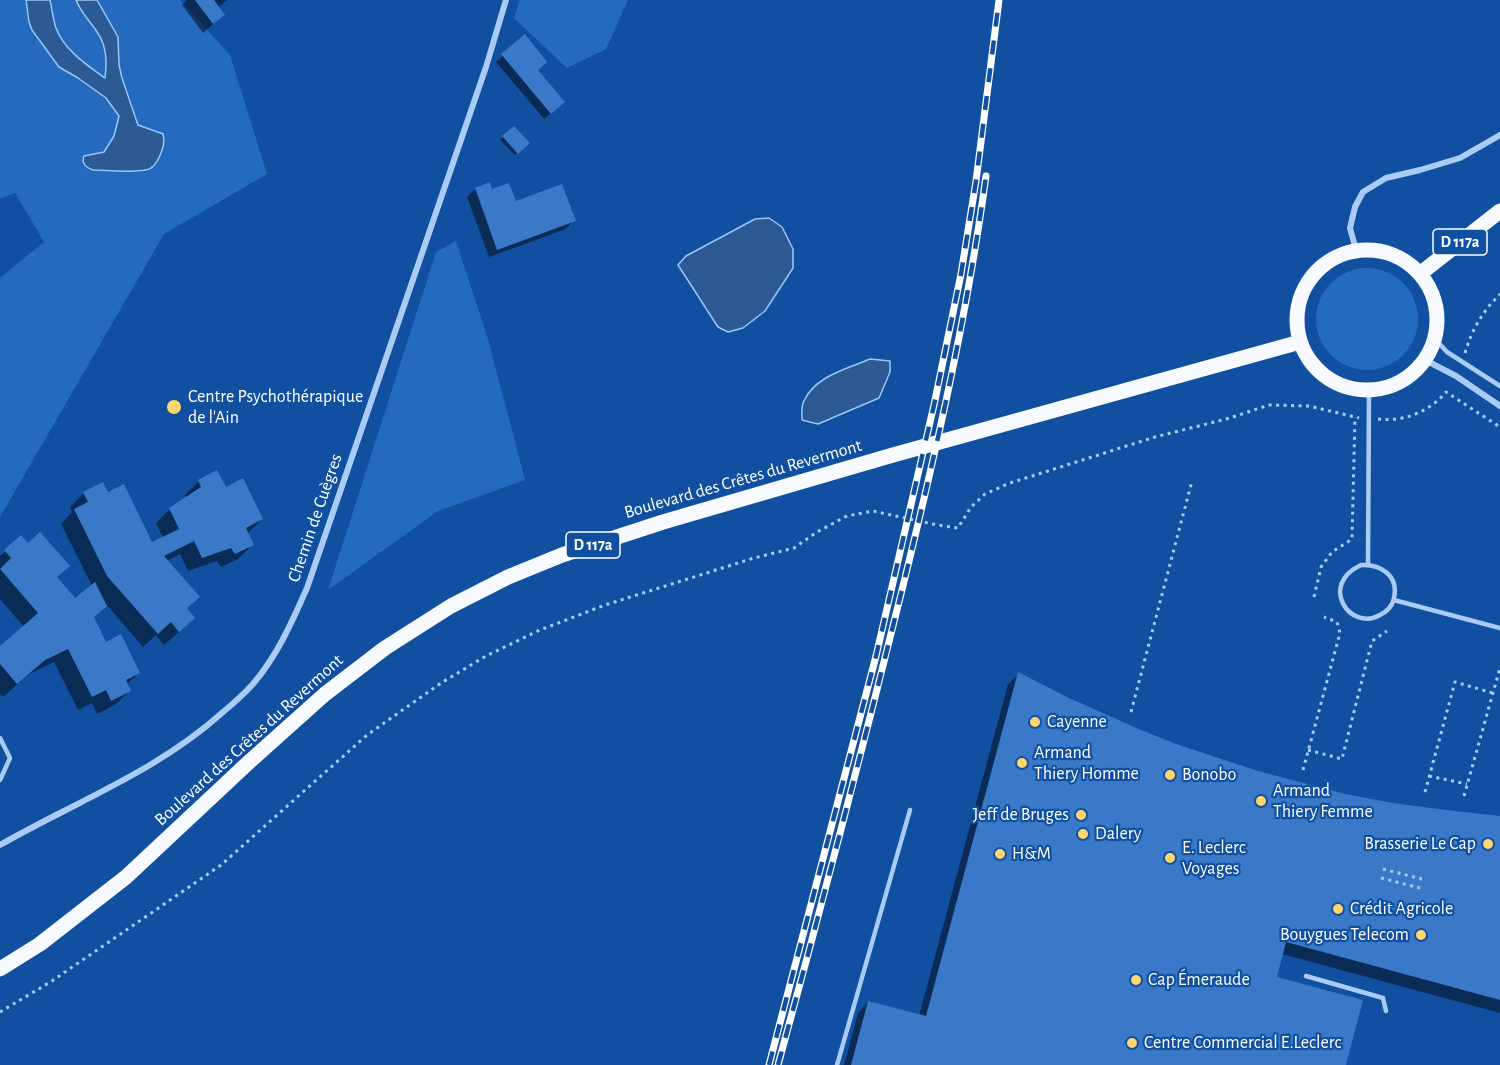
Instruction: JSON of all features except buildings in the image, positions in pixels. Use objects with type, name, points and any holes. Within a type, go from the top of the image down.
[{"type":"main road","name":"D 117a","points":[[1421,273],[1500,211]]},
{"type":"main road","points":[[1356,250],[1380,250],[1402,258],[1421,273],[1433,293],[1438,316],[1435,339],[1425,360],[1410,376],[1390,386],[1369,390],[1347,387],[1327,377],[1311,362],[1300,342],[1297,318],[1302,294],[1314,274],[1333,258],[1356,250]]},
{"type":"main road","name":"Boulevard des Crêtes du Revermont","points":[[0,969],[40,944],[126,878],[325,694],[385,648],[442,612],[508,577],[562,555],[674,519],[893,455],[1300,342]]},
{"type":"street","name":"Chemin de Cuègres","points":[[0,845],[120,783],[188,742],[238,700],[253,684],[279,646],[307,588],[486,67],[506,0]]},
{"type":"street","points":[[1356,250],[1350,228],[1355,207],[1363,192],[1386,178],[1461,158],[1500,135]]},
{"type":"street","points":[[1425,360],[1456,376],[1500,406]]},
{"type":"lane","points":[[1435,339],[1447,352],[1500,386]]},
{"type":"lane","points":[[1368,565],[1369,390]]},
{"type":"lane","points":[[1368,565],[1379,567],[1393,580],[1394,600],[1384,614],[1375,618],[1362,619],[1346,609],[1342,601],[1340,585],[1352,569],[1368,565]]},
{"type":"lane","points":[[1394,600],[1500,628]]},
{"type":"lane","points":[[0,738],[10,758],[0,780]]},
{"type":"lane","points":[[837,1065],[910,810]]},
{"type":"lane","points":[[1306,976],[1383,998],[1386,1011]]},
{"type":"path","points":[[1462,361],[1469,339],[1482,314],[1500,294]]},
{"type":"path","points":[[0,1012],[52,981],[221,865],[368,735],[399,711],[441,682],[486,656],[540,630],[616,601],[754,558],[794,548],[816,532],[847,516],[873,511],[958,528],[971,507],[985,494],[1010,483],[1155,437],[1230,418],[1269,405],[1309,406],[1355,417],[1401,419],[1414,416],[1442,398],[1456,376]]},
{"type":"path","points":[[1446,392],[1500,428]]},
{"type":"path","points":[[1314,597],[1321,567],[1332,552],[1352,539],[1355,417]]},
{"type":"path","points":[[1131,712],[1192,481]]},
{"type":"path","points":[[1303,770],[1340,633],[1337,622],[1324,616]]},
{"type":"path","points":[[1308,750],[1342,759],[1372,641],[1387,632]]},
{"type":"path","points":[[1464,796],[1500,668]]},
{"type":"path","points":[[1425,792],[1455,682],[1493,693]]},
{"type":"path","points":[[1429,776],[1467,784]]},
{"type":"path","points":[[1383,869],[1422,879]]},
{"type":"path","points":[[1381,878],[1420,888]]},
{"type":"shaded area","points":[[0,0],[26,0],[29,22],[58,67],[106,98],[119,116],[114,136],[104,152],[84,156],[116,168],[140,171],[150,169],[165,141],[163,134],[138,125],[119,65],[118,37],[97,0],[180,0],[230,55],[267,174],[164,234],[0,517],[0,278],[44,242],[15,193],[0,199]]},
{"type":"shaded area","points":[[26,0],[50,0],[56,28],[64,43],[105,78],[106,60],[103,43],[76,0],[97,0],[118,37],[119,65],[138,125],[163,134],[163,148],[153,167],[140,171],[123,171],[93,170],[85,165],[84,156],[104,152],[114,136],[119,116],[106,98],[59,67],[32,30]]},
{"type":"shaded area","points":[[50,0],[76,0],[103,43],[106,79],[65,44],[56,28]]},
{"type":"shaded area","points":[[520,0],[628,0],[606,49],[567,68],[514,18]]},
{"type":"shaded area","points":[[769,218],[782,227],[793,249],[793,268],[765,311],[743,328],[728,332],[718,327],[678,265],[686,256],[755,219]]},
{"type":"shaded area","points":[[456,241],[488,339],[525,480],[438,511],[328,590],[436,252]]},
{"type":"shaded area","points":[[1367,268],[1387,271],[1396,276],[1410,290],[1415,299],[1418,319],[1415,339],[1410,348],[1396,362],[1387,367],[1367,370],[1347,367],[1338,362],[1324,348],[1319,339],[1316,319],[1319,299],[1324,290],[1338,276],[1347,271]]},
{"type":"shaded area","points":[[870,359],[890,361],[890,372],[879,398],[818,424],[802,420],[803,403],[816,385],[832,374]]},
{"type":"railway","points":[[769,1065],[876,656],[934,405],[961,274],[976,181],[999,0]]},
{"type":"railway","points":[[778,1065],[826,888],[926,490],[960,334],[986,176]]},
{"type":"place","name":"Centre Psychothérapique de l'Ain","points":[[174,407]]},
{"type":"place","name":"Cayenne","points":[[1035,722]]},
{"type":"place","name":"Armand Thiery Homme","points":[[1022,763]]},
{"type":"place","name":"Bonobo","points":[[1170,775]]},
{"type":"place","name":"Armand Thiery Femme","points":[[1261,801]]},
{"type":"place","name":"Jeff de Bruges","points":[[1081,815]]},
{"type":"place","name":"Dalery","points":[[1083,834]]},
{"type":"place","name":"Brasserie Le Cap","points":[[1488,844]]},
{"type":"place","name":"H&M","points":[[1000,854]]},
{"type":"place","name":"E. Leclerc Voyages","points":[[1170,858]]},
{"type":"place","name":"Crédit Agricole","points":[[1338,909]]},
{"type":"place","name":"Bouygues Telecom","points":[[1421,935]]},
{"type":"place","name":"Cap Émeraude","points":[[1136,980]]},
{"type":"place","name":"Centre Commercial E.Leclerc","points":[[1132,1043]]}]
